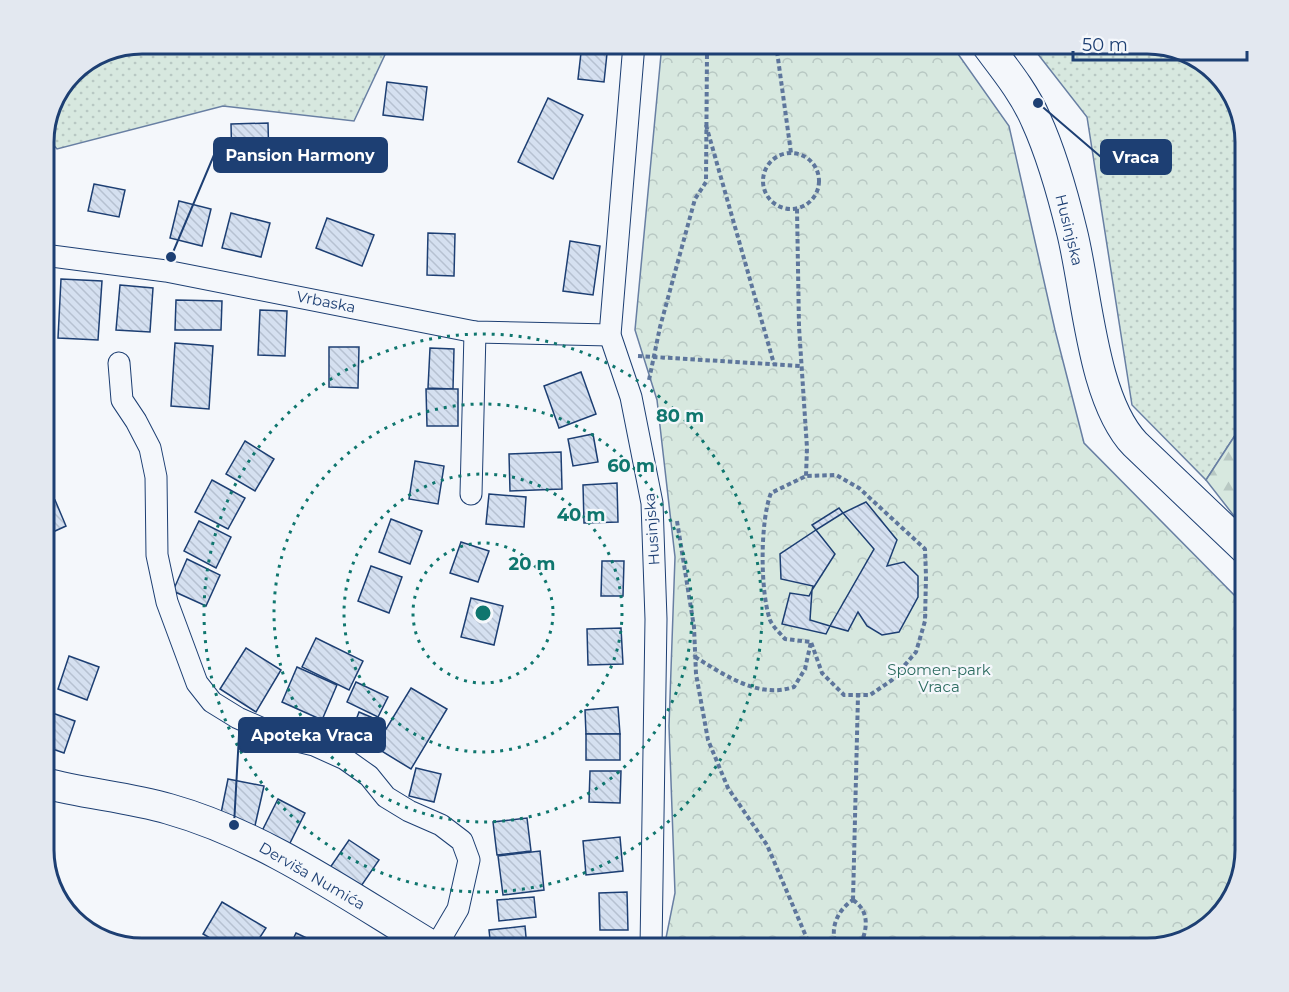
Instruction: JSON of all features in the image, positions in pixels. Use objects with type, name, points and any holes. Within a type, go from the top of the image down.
[{"type":"main road","name":"Husinjska","points":[[994,54],[1014,81],[1036,119],[1050,156],[1072,233],[1092,340],[1103,382],[1116,417],[1135,444],[1235,539]]},
{"type":"main road","name":"Derviša Numića","points":[[54,785],[169,809],[225,830],[267,849],[418,938]]},
{"type":"street","name":"Husinjska","points":[[633,54],[610,335],[631,397],[652,503],[656,618],[651,938]]},
{"type":"street","name":"Vrbaska","points":[[54,256],[166,271],[475,332],[610,335]]},
{"type":"street","points":[[471,494],[475,332]]},
{"type":"street","points":[[119,363],[122,400],[150,448],[156,477],[158,555],[167,602],[197,683],[212,702],[237,718],[282,737],[314,745],[345,759],[369,776],[386,797],[409,811],[441,825],[462,842],[469,860],[458,909],[441,938]]},
{"type":"path","points":[[631,397],[646,399],[660,327],[695,199],[706,182],[706,54]]},
{"type":"path","points":[[777,54],[791,153]]},
{"type":"path","points":[[706,122],[774,364]]},
{"type":"path","points":[[782,154],[800,154],[808,159],[819,174],[818,192],[805,206],[796,209],[778,206],[766,193],[763,184],[764,175],[774,159],[782,154]]},
{"type":"path","points":[[796,209],[801,366],[807,448],[806,476]]},
{"type":"path","points":[[654,356],[801,366]]},
{"type":"path","points":[[836,475],[859,488],[924,549],[925,621],[916,652],[892,680],[870,695],[844,695],[822,673],[811,642],[785,639],[771,622],[764,583],[765,508],[771,494],[806,476],[836,475]]},
{"type":"path","points":[[694,627],[696,674],[708,740],[728,788],[767,845],[807,938]]},
{"type":"path","points":[[695,657],[734,680],[765,690],[781,691],[794,687],[805,669],[811,642]]},
{"type":"path","points":[[853,900],[858,695]]},
{"type":"path","points":[[834,938],[836,921],[841,909],[853,900]]},
{"type":"path","points":[[853,900],[864,909],[866,916],[863,938]]},
{"type":"green space","points":[[142,54],[385,54],[354,121],[223,106],[57,149],[54,146],[54,137],[63,103],[84,76],[114,59]]},
{"type":"green space","name":"Spomen-park Vraca","points":[[661,54],[958,54],[1009,126],[1055,330],[1084,443],[1235,596],[1235,850],[1230,878],[1223,894],[1205,916],[1186,929],[1164,936],[1147,938],[666,938],[675,893],[669,726],[675,557],[657,400],[635,330]]},
{"type":"green space","points":[[1038,54],[1147,54],[1175,59],[1191,66],[1213,84],[1226,103],[1230,114],[1235,142],[1235,435],[1206,480],[1132,405],[1087,117]]},
{"type":"green space","points":[[1235,435],[1235,517],[1206,480]]},
{"type":"building","points":[[581,54],[607,54],[604,82],[578,79]]},
{"type":"building","points":[[387,82],[427,87],[423,120],[383,115]]},
{"type":"building","points":[[548,98],[583,115],[553,179],[518,162]]},
{"type":"building","points":[[268,123],[269,164],[232,165],[231,124]]},
{"type":"building","points":[[94,184],[125,190],[119,217],[88,211]]},
{"type":"building","points":[[179,201],[211,209],[202,246],[170,238]]},
{"type":"building","points":[[231,213],[270,223],[261,257],[222,248]]},
{"type":"building","points":[[327,218],[374,235],[362,266],[316,248]]},
{"type":"building","points":[[428,233],[455,234],[454,276],[427,275]]},
{"type":"building","points":[[570,241],[600,246],[593,295],[563,291]]},
{"type":"building","points":[[61,279],[102,281],[98,340],[58,338]]},
{"type":"building","points":[[120,285],[153,288],[150,332],[116,330]]},
{"type":"building","points":[[176,300],[222,301],[221,330],[175,330]]},
{"type":"building","points":[[260,310],[287,311],[285,356],[258,355]]},
{"type":"building","points":[[175,343],[213,346],[209,409],[171,406]]},
{"type":"building","points":[[329,347],[359,347],[358,388],[329,387]]},
{"type":"building","points":[[430,348],[454,349],[453,389],[428,388]]},
{"type":"building","points":[[581,372],[596,414],[559,428],[544,386]]},
{"type":"building","points":[[426,389],[458,389],[458,426],[427,426]]},
{"type":"building","points":[[593,434],[598,462],[573,466],[568,439]]},
{"type":"building","points":[[245,441],[274,459],[255,491],[226,474]]},
{"type":"building","points":[[561,452],[562,489],[510,491],[509,454]]},
{"type":"building","points":[[415,461],[444,466],[438,504],[409,499]]},
{"type":"building","points":[[212,480],[245,498],[228,529],[195,512]]},
{"type":"building","points":[[617,483],[618,522],[584,523],[583,485]]},
{"type":"building","points":[[489,494],[526,497],[524,527],[486,524]]},
{"type":"building","points":[[54,500],[66,526],[54,531]]},
{"type":"building","points":[[866,502],[897,540],[887,566],[904,562],[918,576],[918,597],[899,632],[882,635],[867,626],[858,612],[848,631],[830,626],[874,549],[843,513]]},
{"type":"building","points":[[839,508],[843,513],[816,530],[812,525]]},
{"type":"building","points":[[391,519],[422,531],[410,564],[379,552]]},
{"type":"building","points":[[199,521],[231,537],[216,568],[184,551]]},
{"type":"building","points":[[816,530],[835,554],[812,590],[813,586],[781,579],[780,554]]},
{"type":"building","points":[[461,542],[489,551],[478,582],[450,573]]},
{"type":"building","points":[[187,559],[220,575],[206,606],[173,591]]},
{"type":"building","points":[[602,561],[624,561],[623,596],[601,596]]},
{"type":"building","points":[[371,566],[402,577],[389,613],[358,601]]},
{"type":"building","points":[[812,590],[810,620],[830,626],[826,634],[782,624],[790,593],[809,596]]},
{"type":"building","points":[[471,598],[503,606],[494,645],[461,637]]},
{"type":"building","points":[[621,628],[623,664],[588,665],[587,629]]},
{"type":"building","points":[[316,638],[363,661],[349,690],[302,667]]},
{"type":"building","points":[[246,648],[281,670],[256,712],[220,689]]},
{"type":"building","points":[[69,656],[99,667],[87,700],[58,689]]},
{"type":"building","points":[[297,667],[337,685],[322,720],[282,702]]},
{"type":"building","points":[[356,682],[388,697],[378,717],[347,702]]},
{"type":"building","points":[[411,688],[447,709],[411,769],[375,747]]},
{"type":"building","points":[[618,707],[620,734],[586,734],[585,710]]},
{"type":"building","points":[[359,712],[380,721],[374,736],[353,728]]},
{"type":"building","points":[[54,714],[75,721],[64,753],[54,750]]},
{"type":"building","points":[[586,734],[620,734],[620,760],[586,760]]},
{"type":"building","points":[[416,768],[441,774],[434,802],[409,796]]},
{"type":"building","points":[[590,771],[621,771],[620,803],[589,802]]},
{"type":"building","points":[[228,779],[264,786],[254,830],[219,823]]},
{"type":"building","points":[[278,799],[305,813],[286,851],[259,837]]},
{"type":"building","points":[[527,818],[531,851],[497,855],[493,822]]},
{"type":"building","points":[[620,837],[623,871],[586,875],[583,841]]},
{"type":"building","points":[[349,840],[379,860],[357,892],[327,872]]},
{"type":"building","points":[[540,851],[544,890],[503,895],[498,856]]},
{"type":"building","points":[[627,892],[628,930],[600,930],[599,893]]},
{"type":"building","points":[[534,897],[536,917],[499,921],[497,900]]},
{"type":"building","points":[[222,902],[266,928],[260,938],[210,938],[203,934]]},
{"type":"building","points":[[525,926],[526,938],[490,938],[489,930]]},
{"type":"building","points":[[296,933],[307,938],[294,938]]},
{"type":"place","name":"Vraca","points":[[1038,103]]},
{"type":"place","name":"Pansion Harmony","points":[[171,257]]},
{"type":"place","name":"Apoteka Vraca","points":[[234,825]]}]
